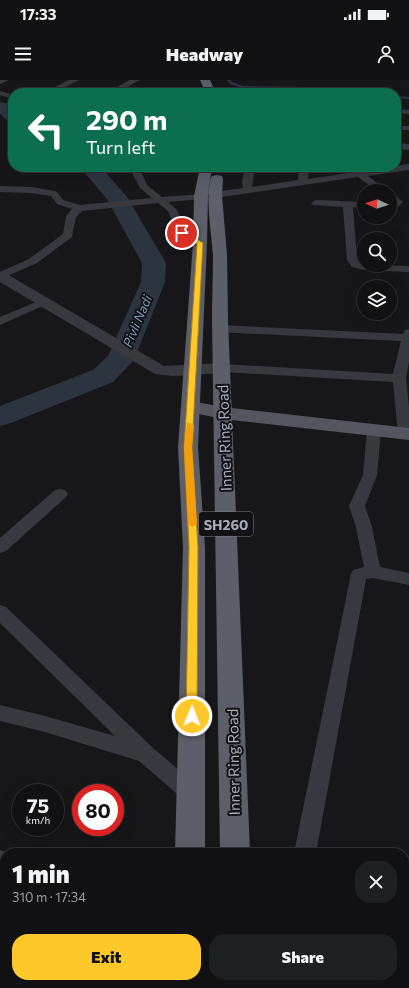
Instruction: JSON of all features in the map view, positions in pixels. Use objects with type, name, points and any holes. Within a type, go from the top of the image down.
[{"type":"highway","name":"Inner Ring Road","points":[[206,172],[208,195],[220,255],[235,848]]},
{"type":"highway","name":"Inner Ring Road","points":[[190,848],[194,547],[188,447],[200,243],[208,195],[215,172]]},
{"type":"main road","points":[[191,407],[223,413],[407,434]]},
{"type":"street","points":[[0,82],[5,80]]},
{"type":"street","points":[[58,88],[75,80]]},
{"type":"street","points":[[120,88],[136,80]]},
{"type":"street","points":[[136,172],[143,186],[155,200],[172,210],[182,233],[200,243]]},
{"type":"street","points":[[248,190],[247,182],[249,172]]},
{"type":"street","points":[[303,182],[304,172]]},
{"type":"street","points":[[0,190],[32,190],[54,194],[60,202],[79,208],[248,190],[365,172]]},
{"type":"street","points":[[360,174],[374,184]]},
{"type":"street","points":[[316,203],[357,205]]},
{"type":"street","points":[[348,204],[352,260],[356,265],[366,267],[409,269]]},
{"type":"street","points":[[0,276],[33,261],[68,235],[71,216],[79,208]]},
{"type":"street","points":[[0,276],[161,371],[173,372],[193,369],[222,368],[398,378]]},
{"type":"street","points":[[0,321],[43,302]]},
{"type":"street","points":[[221,329],[408,335],[406,360],[398,378],[407,434]]},
{"type":"street","points":[[373,572],[364,527],[357,506],[370,475],[374,430]]},
{"type":"street","points":[[0,547],[60,494]]},
{"type":"street","points":[[305,848],[359,574],[373,572],[409,579]]},
{"type":"street","points":[[0,612],[147,754],[191,793]]},
{"type":"street","points":[[0,713],[46,724],[147,754]]},
{"type":"waterway","points":[[228,80],[231,83],[243,87],[305,88]]},
{"type":"waterway","points":[[401,97],[409,98]]},
{"type":"waterway","name":"Pivli Nadi","points":[[0,107],[8,112]]},
{"type":"waterway","name":"Pivli Nadi","points":[[0,417],[103,376],[120,360],[153,282],[154,263],[116,197],[94,172]]},
{"type":"slow traffic","points":[[190,425],[188,447],[192,524]]},
{"type":"route","points":[[182,233],[200,243],[188,447],[194,547],[192,716]]}]
